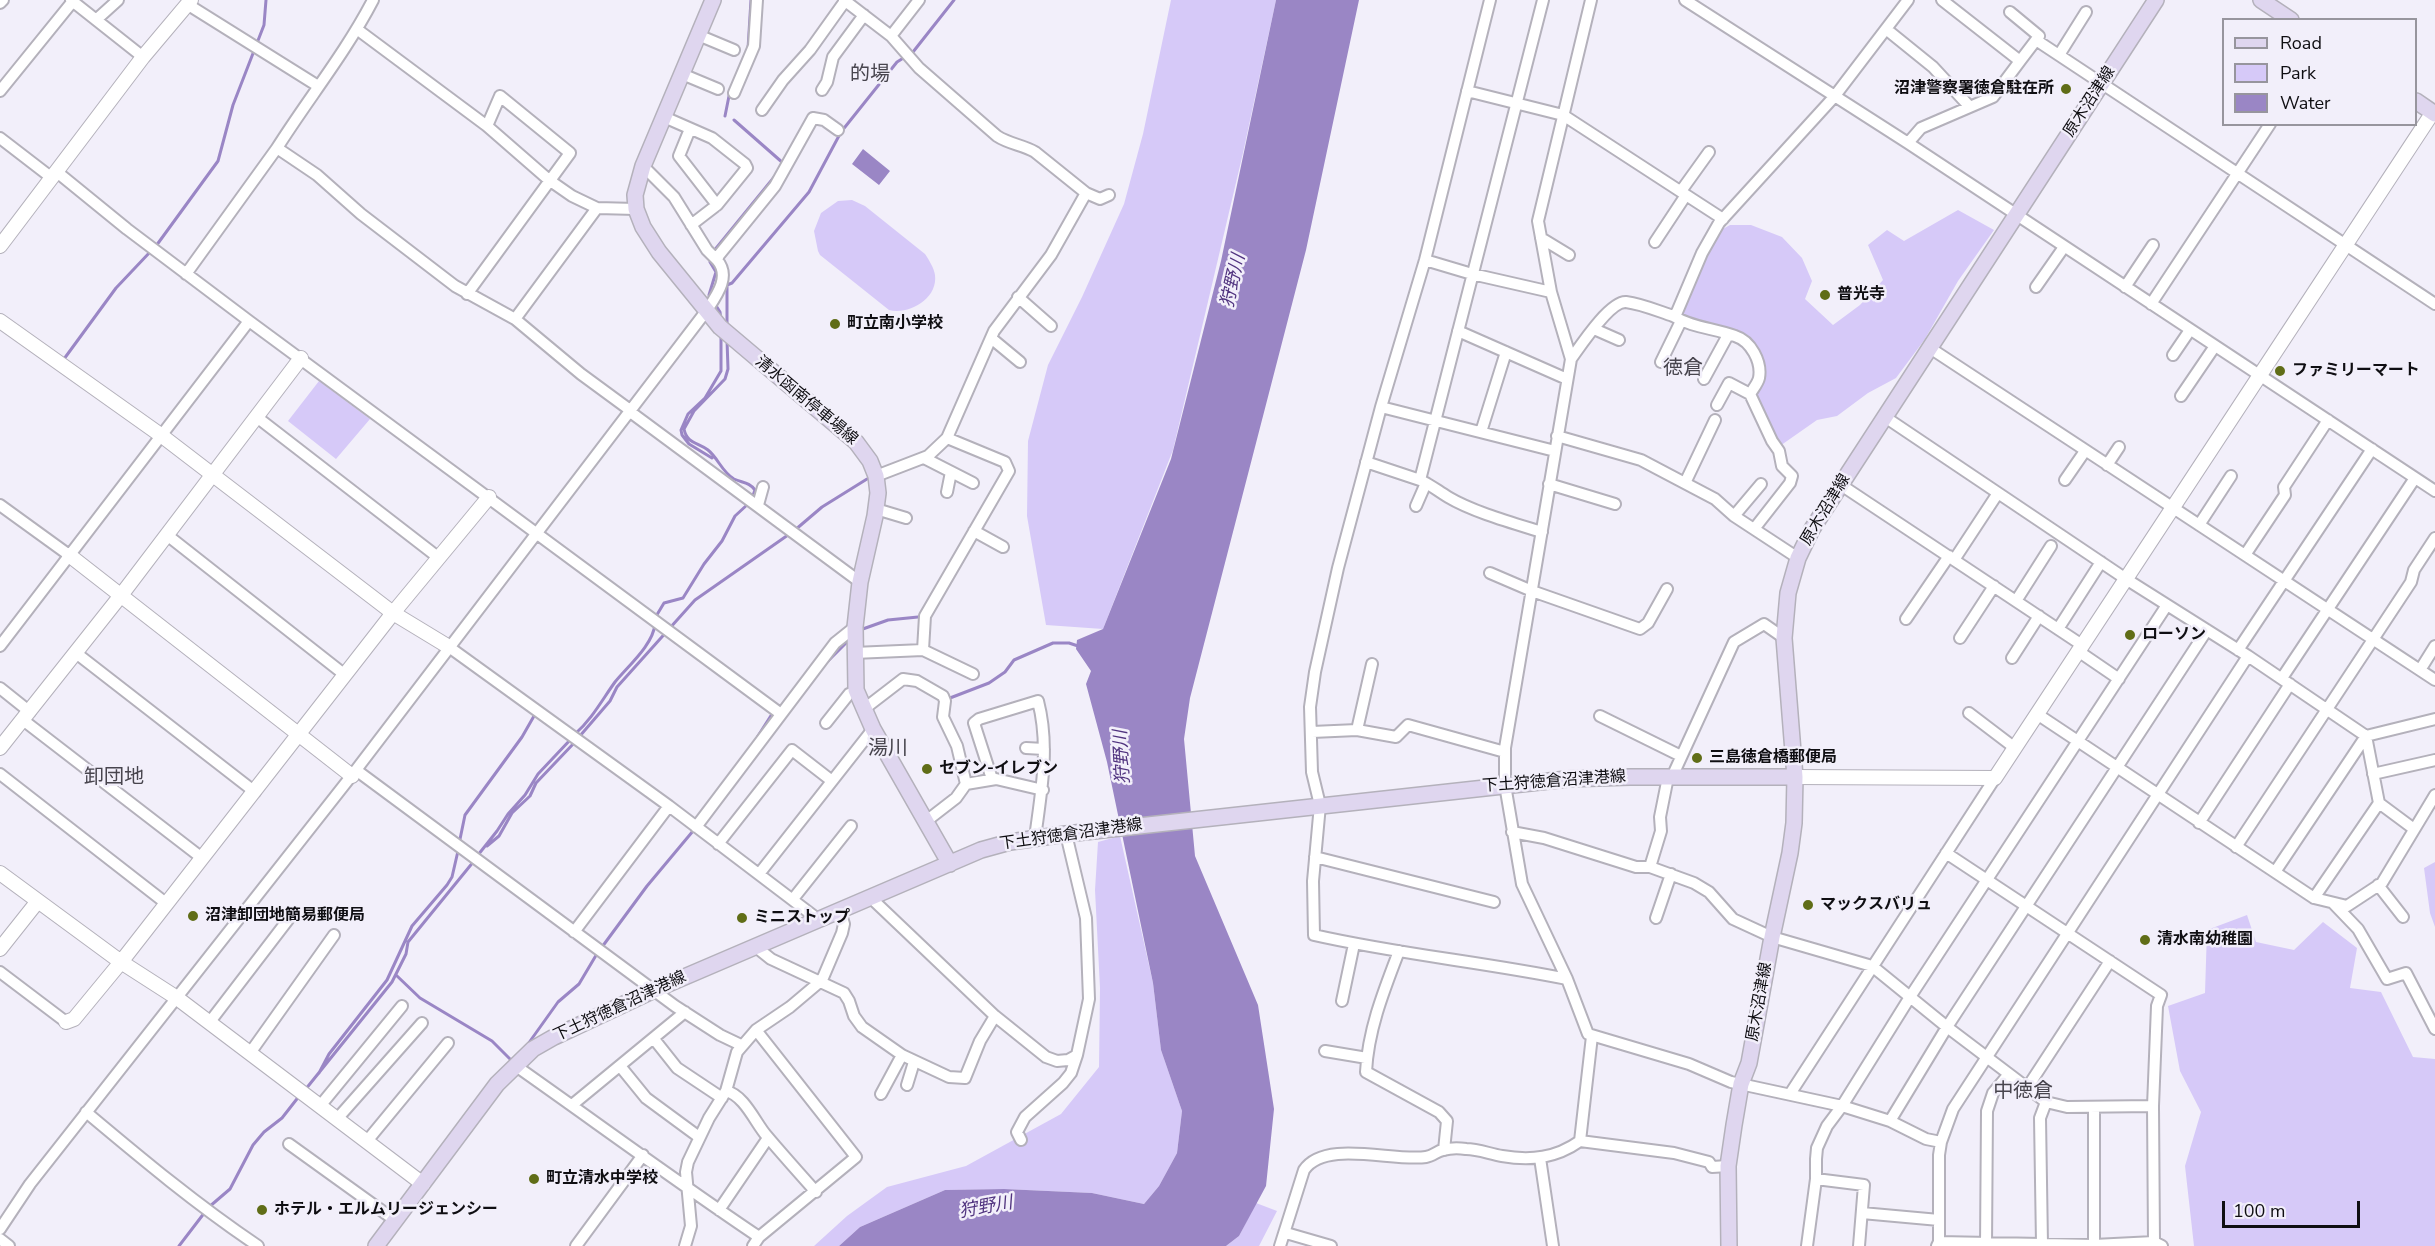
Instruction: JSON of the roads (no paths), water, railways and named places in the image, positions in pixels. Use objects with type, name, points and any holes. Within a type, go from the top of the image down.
[{"type":"main road","points":[[636,209],[635,195],[643,166],[713,0]]},
{"type":"main road","name":"原木沼津線","points":[[1730,1246],[1728,1166],[1741,1084],[1754,1041],[1794,823],[1795,777],[1784,639],[1788,593],[1798,558],[1812,529],[2156,0]]},
{"type":"main road","points":[[2261,0],[2288,18]]},
{"type":"main road","points":[[2417,102],[2434,112]]},
{"type":"main road","name":"清水函南停車場線","points":[[636,209],[643,227],[659,252],[733,340],[860,445],[870,461],[876,476],[878,493],[860,582],[854,653],[856,691],[873,729],[950,864]]},
{"type":"main road","name":"下土狩徳倉沼津港線","points":[[376,1246],[497,1084],[533,1049],[654,990],[999,844],[1070,833],[1567,779],[1795,777]]},
{"type":"street","points":[[97,20],[118,0]]},
{"type":"street","points":[[186,274],[358,30],[373,0]]},
{"type":"street","points":[[734,93],[754,46],[757,0]]},
{"type":"street","points":[[891,36],[919,0]]},
{"type":"street","points":[[1490,0],[1425,260],[1381,407],[1338,568],[1315,672],[1310,707],[1312,772],[1320,805],[1312,881],[1314,935],[1354,944],[1505,966],[1567,979]]},
{"type":"street","points":[[1416,506],[1472,274],[1543,0]]},
{"type":"street","points":[[1591,0],[1538,221],[1551,292],[1570,359],[1505,752],[1505,785],[1522,884],[1567,979],[1588,1034],[1689,1064],[1731,1082],[1842,1106],[1890,1121],[1926,1138],[1941,1142]]},
{"type":"street","points":[[1685,0],[1908,143],[2435,491]]},
{"type":"street","points":[[1660,362],[1677,318],[1677,312],[1702,253],[1723,219],[1834,97],[1908,0]]},
{"type":"street","points":[[1942,0],[2020,61]]},
{"type":"street","points":[[0,91],[72,1],[144,57]]},
{"type":"street","points":[[762,110],[783,80],[810,50],[845,1],[891,36],[914,63],[997,136],[1035,152],[1086,193],[1100,199],[1109,195]]},
{"type":"street","points":[[0,246],[144,57],[189,2],[318,86]]},
{"type":"street","points":[[1908,143],[1921,128],[1993,97],[2039,36],[2010,12]]},
{"type":"street","points":[[2059,55],[2086,12]]},
{"type":"street","points":[[822,90],[827,82],[833,57],[864,15]]},
{"type":"street","points":[[1886,28],[1933,67],[1969,106]]},
{"type":"street","points":[[358,30],[487,126],[549,180],[572,196],[597,208],[636,209]]},
{"type":"street","points":[[698,35],[734,50]]},
{"type":"street","points":[[2035,42],[2036,40],[2059,55],[2435,304]]},
{"type":"street","points":[[682,74],[718,89]]},
{"type":"street","points":[[1467,91],[1563,115],[1723,219]]},
{"type":"street","points":[[467,294],[570,153],[500,96],[487,126]]},
{"type":"street","points":[[1790,1094],[2080,648],[2434,112]]},
{"type":"street","points":[[664,117],[712,138],[741,160],[747,168],[717,205],[691,225]]},
{"type":"street","points":[[717,260],[722,249],[775,186],[813,118],[824,120],[838,130]]},
{"type":"street","points":[[2151,304],[2269,126]]},
{"type":"street","points":[[690,129],[679,156],[717,205]]},
{"type":"street","points":[[0,138],[54,175],[781,714]]},
{"type":"street","points":[[277,148],[317,175],[361,214],[467,294],[515,319],[576,370],[860,582]]},
{"type":"street","points":[[1655,242],[1709,152]]},
{"type":"street","points":[[0,1229],[30,1184],[354,773],[707,310],[718,291],[724,273],[674,196],[643,166]]},
{"type":"street","points":[[876,476],[924,458],[947,438],[991,338],[1018,297],[1051,255],[1086,193]]},
{"type":"street","points":[[515,319],[597,208]]},
{"type":"street","points":[[1541,238],[1569,255]]},
{"type":"street","points":[[2125,287],[2153,245]]},
{"type":"street","points":[[2036,287],[2064,247]]},
{"type":"street","points":[[1425,260],[1472,274],[1551,292]]},
{"type":"street","points":[[1018,297],[1051,327]]},
{"type":"street","points":[[1570,359],[1618,303],[1626,302],[1677,318],[1693,326],[1742,340],[1757,357],[1760,367],[1759,380],[1750,394]]},
{"type":"street","points":[[0,321],[162,436],[393,613],[449,647],[669,806],[819,921]]},
{"type":"street","points":[[0,646],[249,321]]},
{"type":"street","points":[[1594,329],[1619,340]]},
{"type":"street","points":[[2173,355],[2190,330]]},
{"type":"street","points":[[1458,331],[1567,379]]},
{"type":"street","points":[[1704,379],[1728,335]]},
{"type":"street","points":[[991,338],[1020,362]]},
{"type":"street","points":[[2181,396],[2215,346]]},
{"type":"street","points":[[1930,348],[2435,680]]},
{"type":"street","points":[[1481,432],[1506,352]]},
{"type":"street","points":[[0,748],[122,594],[302,358]]},
{"type":"street","points":[[1717,405],[1729,383],[1750,394],[1779,451],[1782,466],[1792,476],[1790,483],[1754,529]]},
{"type":"street","points":[[1381,407],[1555,451]]},
{"type":"street","points":[[1885,417],[2126,579],[2248,656],[2366,736],[2379,803],[2414,829]]},
{"type":"street","points":[[258,418],[439,558]]},
{"type":"street","points":[[1685,483],[1715,420]]},
{"type":"street","points":[[2245,555],[2285,495],[2284,487],[2328,420]]},
{"type":"street","points":[[1557,436],[1641,460],[1715,499],[1734,516],[1798,558]]},
{"type":"street","points":[[923,650],[925,616],[1009,471],[1005,462],[947,438]]},
{"type":"street","points":[[2107,465],[2119,447]]},
{"type":"street","points":[[2238,650],[2372,449]]},
{"type":"street","points":[[2065,480],[2085,451]]},
{"type":"street","points":[[924,458],[973,483]]},
{"type":"street","points":[[1366,462],[1423,481],[1436,487],[1448,497],[1505,521],[1542,532]]},
{"type":"street","points":[[947,492],[951,471]]},
{"type":"street","points":[[2199,525],[2231,476]]},
{"type":"street","points":[[2199,823],[2328,609],[2415,478]]},
{"type":"street","points":[[1549,484],[1615,504]]},
{"type":"street","points":[[1734,516],[1761,484]]},
{"type":"street","points":[[1841,485],[2058,629],[2119,679]]},
{"type":"street","points":[[758,505],[763,487]]},
{"type":"street","points":[[1906,619],[1998,493]]},
{"type":"street","points":[[0,972],[66,1022],[74,1019],[255,792],[393,613],[489,497]]},
{"type":"street","points":[[0,505],[122,594],[300,734],[685,1012],[741,1045]]},
{"type":"street","points":[[876,509],[906,518]]},
{"type":"street","points":[[974,531],[1003,547]]},
{"type":"street","points":[[167,535],[345,675]]},
{"type":"street","points":[[2236,847],[2374,640],[2411,582],[2414,570],[2435,538]]},
{"type":"street","points":[[2016,601],[2051,546]]},
{"type":"street","points":[[2058,629],[2101,562]]},
{"type":"street","points":[[1490,573],[1532,591],[1640,629],[1648,623],[1667,589]]},
{"type":"street","points":[[1960,638],[1994,586]]},
{"type":"street","points":[[1807,1246],[1816,1179],[1817,1148],[1827,1125],[1842,1106],[1910,997],[2167,605]]},
{"type":"street","points":[[2012,658],[2039,616]]},
{"type":"street","points":[[1650,867],[1661,831],[1660,818],[1670,777],[1734,642],[1764,624],[1784,639]]},
{"type":"street","points":[[696,827],[835,643],[855,627]]},
{"type":"street","points":[[1890,1121],[1947,1027],[2207,630]]},
{"type":"street","points":[[2420,670],[2435,646]]},
{"type":"street","points":[[854,653],[923,650],[973,674]]},
{"type":"street","points":[[76,653],[255,792]]},
{"type":"street","points":[[1946,853],[2068,932],[2161,996],[2157,1006],[2153,1106],[2158,1244],[1938,1244],[1941,1142],[1953,1108],[1986,1056],[2068,932],[2248,656]]},
{"type":"street","points":[[1357,730],[1372,663]]},
{"type":"street","points":[[864,709],[903,679],[917,681],[941,694],[945,701],[944,721],[957,746],[966,784]]},
{"type":"street","points":[[0,688],[27,716],[202,858]]},
{"type":"street","points":[[826,723],[849,694],[856,691]]},
{"type":"street","points":[[992,779],[974,726],[976,720],[1038,701],[1044,749],[1043,790],[1035,838]]},
{"type":"street","points":[[1969,713],[2015,748]]},
{"type":"street","points":[[2037,714],[2313,898],[2347,906],[2378,885],[2435,795]]},
{"type":"street","points":[[1600,716],[1681,756]]},
{"type":"street","points":[[2275,872],[2366,736],[2435,719]]},
{"type":"street","points":[[1312,732],[1357,730],[1396,737],[1408,725],[1505,752]]},
{"type":"street","points":[[759,874],[873,729]]},
{"type":"street","points":[[1026,748],[1044,749]]},
{"type":"street","points":[[718,844],[792,750],[832,781]]},
{"type":"street","points":[[2373,774],[2435,760]]},
{"type":"street","points":[[0,774],[167,904]]},
{"type":"street","points":[[1795,777],[1995,778]]},
{"type":"street","points":[[925,822],[956,798],[966,784],[992,779],[1043,790]]},
{"type":"street","points":[[2313,898],[2379,803]]},
{"type":"street","points":[[574,932],[669,806]]},
{"type":"street","points":[[793,899],[851,826]]},
{"type":"street","points":[[1512,832],[1531,834],[1636,867],[1650,867],[1671,874],[1704,888],[1731,918],[1772,937],[1872,966],[1947,1027],[2046,1102],[2067,1107],[2153,1106]]},
{"type":"street","points":[[1021,1140],[1017,1132],[1025,1117],[1064,1083],[1071,1073],[1089,999],[1086,918],[1070,833]]},
{"type":"street","points":[[1315,857],[1494,902]]},
{"type":"street","points":[[0,873],[121,962],[177,998],[423,1184]]},
{"type":"street","points":[[1656,918],[1671,874]]},
{"type":"street","points":[[2378,885],[2403,917]]},
{"type":"street","points":[[871,898],[995,1016],[1046,1057],[1057,1061],[1068,1060],[1077,1055]]},
{"type":"street","points":[[0,949],[38,901]]},
{"type":"street","points":[[2331,902],[2358,929],[2387,979],[2406,973],[2435,1029]]},
{"type":"street","points":[[685,1246],[691,1226],[686,1172],[688,1162],[699,1137],[724,1095],[733,1062],[741,1045],[756,1030],[790,1007],[819,982],[842,933],[844,924],[840,911]]},
{"type":"street","points":[[209,1023],[294,912]]},
{"type":"street","points":[[250,1053],[334,935]]},
{"type":"street","points":[[1342,1001],[1354,944]]},
{"type":"street","points":[[756,947],[771,958],[844,993],[854,1016],[862,1027],[902,1055],[949,1077],[965,1078],[980,1041],[995,1016]]},
{"type":"street","points":[[1399,951],[1374,1022],[1366,1072],[1438,1112],[1447,1120],[1444,1150]]},
{"type":"street","points":[[2027,1088],[2110,961]]},
{"type":"street","points":[[320,1106],[402,1006]]},
{"type":"street","points":[[572,1105],[685,1012]]},
{"type":"street","points":[[337,1119],[422,1023]]},
{"type":"street","points":[[516,1066],[718,1210],[756,1242],[856,1157],[756,1030]]},
{"type":"street","points":[[1580,1141],[1592,1036]]},
{"type":"street","points":[[654,1039],[677,1068],[724,1095]]},
{"type":"street","points":[[367,1141],[448,1043]]},
{"type":"street","points":[[1325,1051],[1367,1058]]},
{"type":"street","points":[[880,1094],[902,1055]]},
{"type":"street","points":[[907,1085],[915,1062]]},
{"type":"street","points":[[620,1066],[646,1098],[699,1137]]},
{"type":"street","points":[[1986,1245],[1987,1111],[1994,1093],[2009,1074]]},
{"type":"street","points":[[724,1095],[731,1092],[741,1102],[768,1138],[816,1192]]},
{"type":"street","points":[[2042,1244],[2040,1118],[2046,1102]]},
{"type":"street","points":[[2094,1107],[2094,1245]]},
{"type":"street","points":[[86,1112],[202,1208],[258,1246]]},
{"type":"street","points":[[718,1210],[768,1138]]},
{"type":"street","points":[[1280,1246],[1286,1233],[1304,1170],[1310,1161],[1325,1156],[1351,1154],[1404,1158],[1428,1157],[1444,1150],[1467,1149],[1503,1156],[1540,1158],[1568,1150],[1580,1141],[1674,1153],[1709,1162],[1712,1167],[1728,1166]]},
{"type":"street","points":[[289,1144],[396,1221]]},
{"type":"street","points":[[576,1246],[643,1155]]},
{"type":"street","points":[[1540,1158],[1553,1246]]},
{"type":"street","points":[[1816,1179],[1864,1185],[1859,1246]]},
{"type":"street","points":[[1862,1213],[1939,1220]]},
{"type":"street","points":[[1286,1233],[1331,1246]]},
{"type":"street","points":[[0,1239],[9,1246]]},
{"type":"water","name":"狩野川","points":[[1276,0],[1359,0],[1306,250],[1190,698],[1184,739],[1195,856],[1258,1005],[1274,1109],[1266,1186],[1239,1236],[1226,1246],[839,1246],[860,1227],[945,1190],[1004,1189],[1092,1193],[1144,1204],[1159,1186],[1177,1153],[1182,1111],[1161,1050],[1153,983],[1107,762],[1086,684],[1091,671],[1076,649],[1077,640],[1103,629],[1171,459],[1221,261]]},
{"type":"water","points":[[863,149],[890,171],[879,185],[852,164]]},
{"type":"waterway","points":[[156,246],[218,161],[233,105],[264,25],[266,0]]},
{"type":"waterway","points":[[748,49],[751,0]]},
{"type":"waterway","points":[[727,327],[727,285],[732,283],[809,192],[841,132],[897,62],[913,52],[954,0]]},
{"type":"waterway","points":[[725,116],[730,91]]},
{"type":"waterway","points":[[734,120],[783,163]]},
{"type":"waterway","points":[[713,252],[775,176]]},
{"type":"waterway","points":[[64,359],[116,288],[151,251]]},
{"type":"waterway","points":[[710,299],[709,295],[716,272],[710,262],[711,258]]},
{"type":"waterway","points":[[715,304],[720,312],[721,320]]},
{"type":"waterway","points":[[712,458],[689,444],[681,430],[688,414],[705,398],[721,371],[721,335]]},
{"type":"waterway","points":[[727,340],[728,369],[725,379],[694,411],[684,429],[685,434],[693,442],[708,450],[730,476],[753,487],[755,490],[752,498]]},
{"type":"waterway","points":[[795,530],[822,507],[867,479]]},
{"type":"waterway","points":[[655,618],[664,603],[683,598],[704,564],[722,541],[735,516],[748,504]]},
{"type":"waterway","points":[[579,737],[610,701],[617,687],[695,600],[788,535]]},
{"type":"waterway","points":[[860,630],[888,620],[918,617]]},
{"type":"waterway","points":[[575,734],[587,722],[615,682],[645,647],[655,624]]},
{"type":"waterway","points":[[828,661],[851,638]]},
{"type":"waterway","points":[[950,698],[989,683],[1005,672],[1014,660],[1053,643],[1069,643],[1078,646]]},
{"type":"waterway","points":[[758,736],[772,714]]},
{"type":"waterway","points":[[459,844],[465,815],[522,737],[534,716]]},
{"type":"waterway","points":[[478,855],[525,795],[538,774],[571,739]]},
{"type":"waterway","points":[[487,846],[499,836],[512,813],[530,796],[536,783],[575,742]]},
{"type":"waterway","points":[[602,947],[647,886],[693,831]]},
{"type":"waterway","points":[[319,1073],[329,1054],[387,980],[412,926],[447,885],[452,877],[458,851]]},
{"type":"waterway","points":[[305,1090],[392,982],[406,954],[408,942],[474,861]]},
{"type":"waterway","points":[[528,1044],[558,1002],[579,984],[598,952]]},
{"type":"waterway","points":[[396,975],[420,998],[492,1041],[510,1059]]},
{"type":"waterway","points":[[209,1207],[230,1189],[253,1145],[264,1132],[282,1118],[300,1095]]},
{"type":"waterway","points":[[179,1246],[205,1212]]},
{"type":"place","name":"沼津警察署徳倉駐在所","points":[[2066,89]]},
{"type":"place","name":"普光寺","points":[[1825,295]]},
{"type":"place","name":"町立南小学校","points":[[835,324]]},
{"type":"place","name":"ファミリーマート","points":[[2280,371]]},
{"type":"place","name":"ローソン","points":[[2130,635]]},
{"type":"place","name":"三島徳倉橋郵便局","points":[[1697,758]]},
{"type":"place","name":"セブン-イレブン","points":[[927,769]]},
{"type":"place","name":"マックスバリュ","points":[[1808,905]]},
{"type":"place","name":"沼津卸団地簡易郵便局","points":[[193,916]]},
{"type":"place","name":"ミニストップ","points":[[742,918]]},
{"type":"place","name":"清水南幼稚園","points":[[2145,940]]},
{"type":"place","name":"町立清水中学校","points":[[534,1179]]},
{"type":"place","name":"ホテル・エルムリージェンシー","points":[[262,1210]]},
{"type":"district","name":"的場","points":[[870,75]]},
{"type":"district","name":"徳倉","points":[[1683,369]]},
{"type":"district","name":"湯川","points":[[888,749]]},
{"type":"district","name":"卸団地","points":[[114,778]]},
{"type":"district","name":"中徳倉","points":[[2023,1092]]}]
